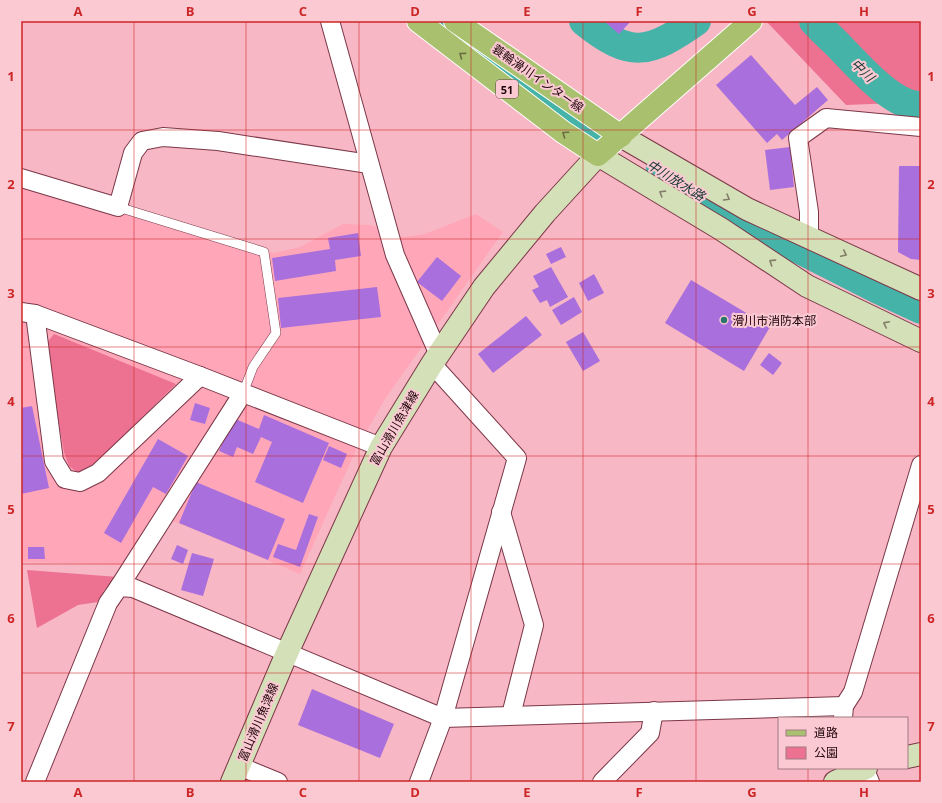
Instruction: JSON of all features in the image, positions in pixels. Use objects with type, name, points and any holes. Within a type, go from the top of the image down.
[{"type":"main road","name":"51","points":[[418,21],[563,132],[598,156]]},
{"type":"main road","points":[[598,156],[751,21]]},
{"type":"main road","name":"蓑輪滑川インター線","points":[[457,22],[621,136]]},
{"type":"street","points":[[330,21],[395,255],[436,359],[517,458],[442,718],[419,782]]},
{"type":"street","points":[[809,237],[810,212],[798,138],[826,118],[921,127]]},
{"type":"street","points":[[621,136],[747,209],[921,290]]},
{"type":"street","points":[[21,178],[118,207],[133,153],[142,141],[163,137],[218,141],[370,164]]},
{"type":"street","points":[[598,156],[708,221],[808,286],[921,341]]},
{"type":"street","name":"富山滑川魚津線","points":[[235,774],[287,653],[381,447],[436,359],[484,287],[545,213],[598,156]]},
{"type":"street","points":[[28,313],[54,461],[65,479],[80,482],[98,473],[200,376]]},
{"type":"street","points":[[28,313],[200,376],[381,447]]},
{"type":"street","points":[[35,782],[108,603],[243,393]]},
{"type":"street","points":[[119,587],[133,588],[442,718],[654,711],[844,712],[853,692],[921,466]]},
{"type":"street","points":[[502,512],[534,625],[511,715]]},
{"type":"street","points":[[602,782],[650,732],[654,711]]},
{"type":"street","points":[[908,757],[921,754]]},
{"type":"street","points":[[835,782],[863,769]]},
{"type":"street","points":[[865,769],[870,782]]},
{"type":"street","points":[[235,774],[278,782]]},
{"type":"lane","points":[[118,207],[264,252],[276,333],[254,367],[243,393]]},
{"type":"shaded area","points":[[21,171],[274,253],[300,247],[343,224],[371,225],[403,237],[425,234],[476,214],[503,232],[385,399],[356,450],[300,574],[179,523],[160,518],[131,565],[21,562]]},
{"type":"green space","points":[[921,21],[921,102],[846,105],[767,22]]},
{"type":"green space","points":[[54,334],[176,384],[88,471],[78,473],[69,466],[64,452],[45,345]]},
{"type":"green space","points":[[27,570],[118,577],[105,589],[98,602],[78,605],[37,628]]},
{"type":"building","points":[[604,21],[631,21],[619,34]]},
{"type":"building","points":[[751,55],[795,105],[817,87],[828,100],[782,140],[777,134],[767,143],[716,85]]},
{"type":"building","points":[[790,147],[794,187],[770,190],[765,150]]},
{"type":"building","points":[[899,166],[921,166],[921,260],[911,259],[898,252]]},
{"type":"building","points":[[358,233],[361,256],[335,260],[336,271],[275,281],[272,258],[330,249],[328,238]]},
{"type":"building","points":[[561,247],[566,257],[551,264],[546,254]]},
{"type":"building","points":[[437,257],[461,276],[442,301],[417,282]]},
{"type":"building","points":[[551,267],[568,297],[550,307],[547,300],[540,303],[532,290],[539,287],[533,276]]},
{"type":"building","points":[[594,274],[604,293],[588,301],[579,283]]},
{"type":"building","points":[[691,280],[770,327],[744,371],[665,323]]},
{"type":"building","points":[[377,287],[381,317],[281,328],[278,298]]},
{"type":"building","points":[[574,297],[582,312],[561,325],[552,310]]},
{"type":"building","points":[[526,316],[542,335],[493,373],[478,354]]},
{"type":"building","points":[[583,332],[600,361],[583,371],[566,342]]},
{"type":"building","points":[[769,353],[782,363],[773,375],[760,365]]},
{"type":"building","points":[[195,403],[210,408],[205,424],[190,420]]},
{"type":"building","points":[[32,406],[49,488],[21,494],[21,408]]},
{"type":"building","points":[[264,415],[329,443],[303,503],[255,482],[272,442],[261,437],[253,454],[237,447],[233,457],[219,451],[233,418],[259,429]]},
{"type":"building","points":[[158,439],[188,456],[166,494],[153,487],[121,543],[104,533]]},
{"type":"building","points":[[329,446],[347,454],[341,468],[323,460]]},
{"type":"building","points":[[196,482],[285,519],[268,560],[179,523]]},
{"type":"building","points":[[309,514],[318,517],[300,567],[273,557],[278,544],[296,550]]},
{"type":"building","points":[[177,545],[188,550],[183,564],[171,559]]},
{"type":"building","points":[[28,547],[44,547],[45,559],[28,559]]},
{"type":"building","points":[[192,553],[214,559],[203,596],[181,590]]},
{"type":"building","points":[[312,689],[394,724],[380,758],[298,725]]},
{"type":"waterway","name":"中川放水路","points":[[451,21],[464,43],[603,135]]},
{"type":"waterway","name":"中川","points":[[584,21],[615,42],[640,48],[652,46],[665,40],[696,21]]},
{"type":"waterway","name":"中川","points":[[814,21],[864,72],[886,92],[910,104],[921,106]]},
{"type":"waterway","name":"中川放水路","points":[[661,170],[737,217],[878,289],[921,309]]},
{"type":"place","name":"滑川市消防本部","points":[[724,320]]}]
